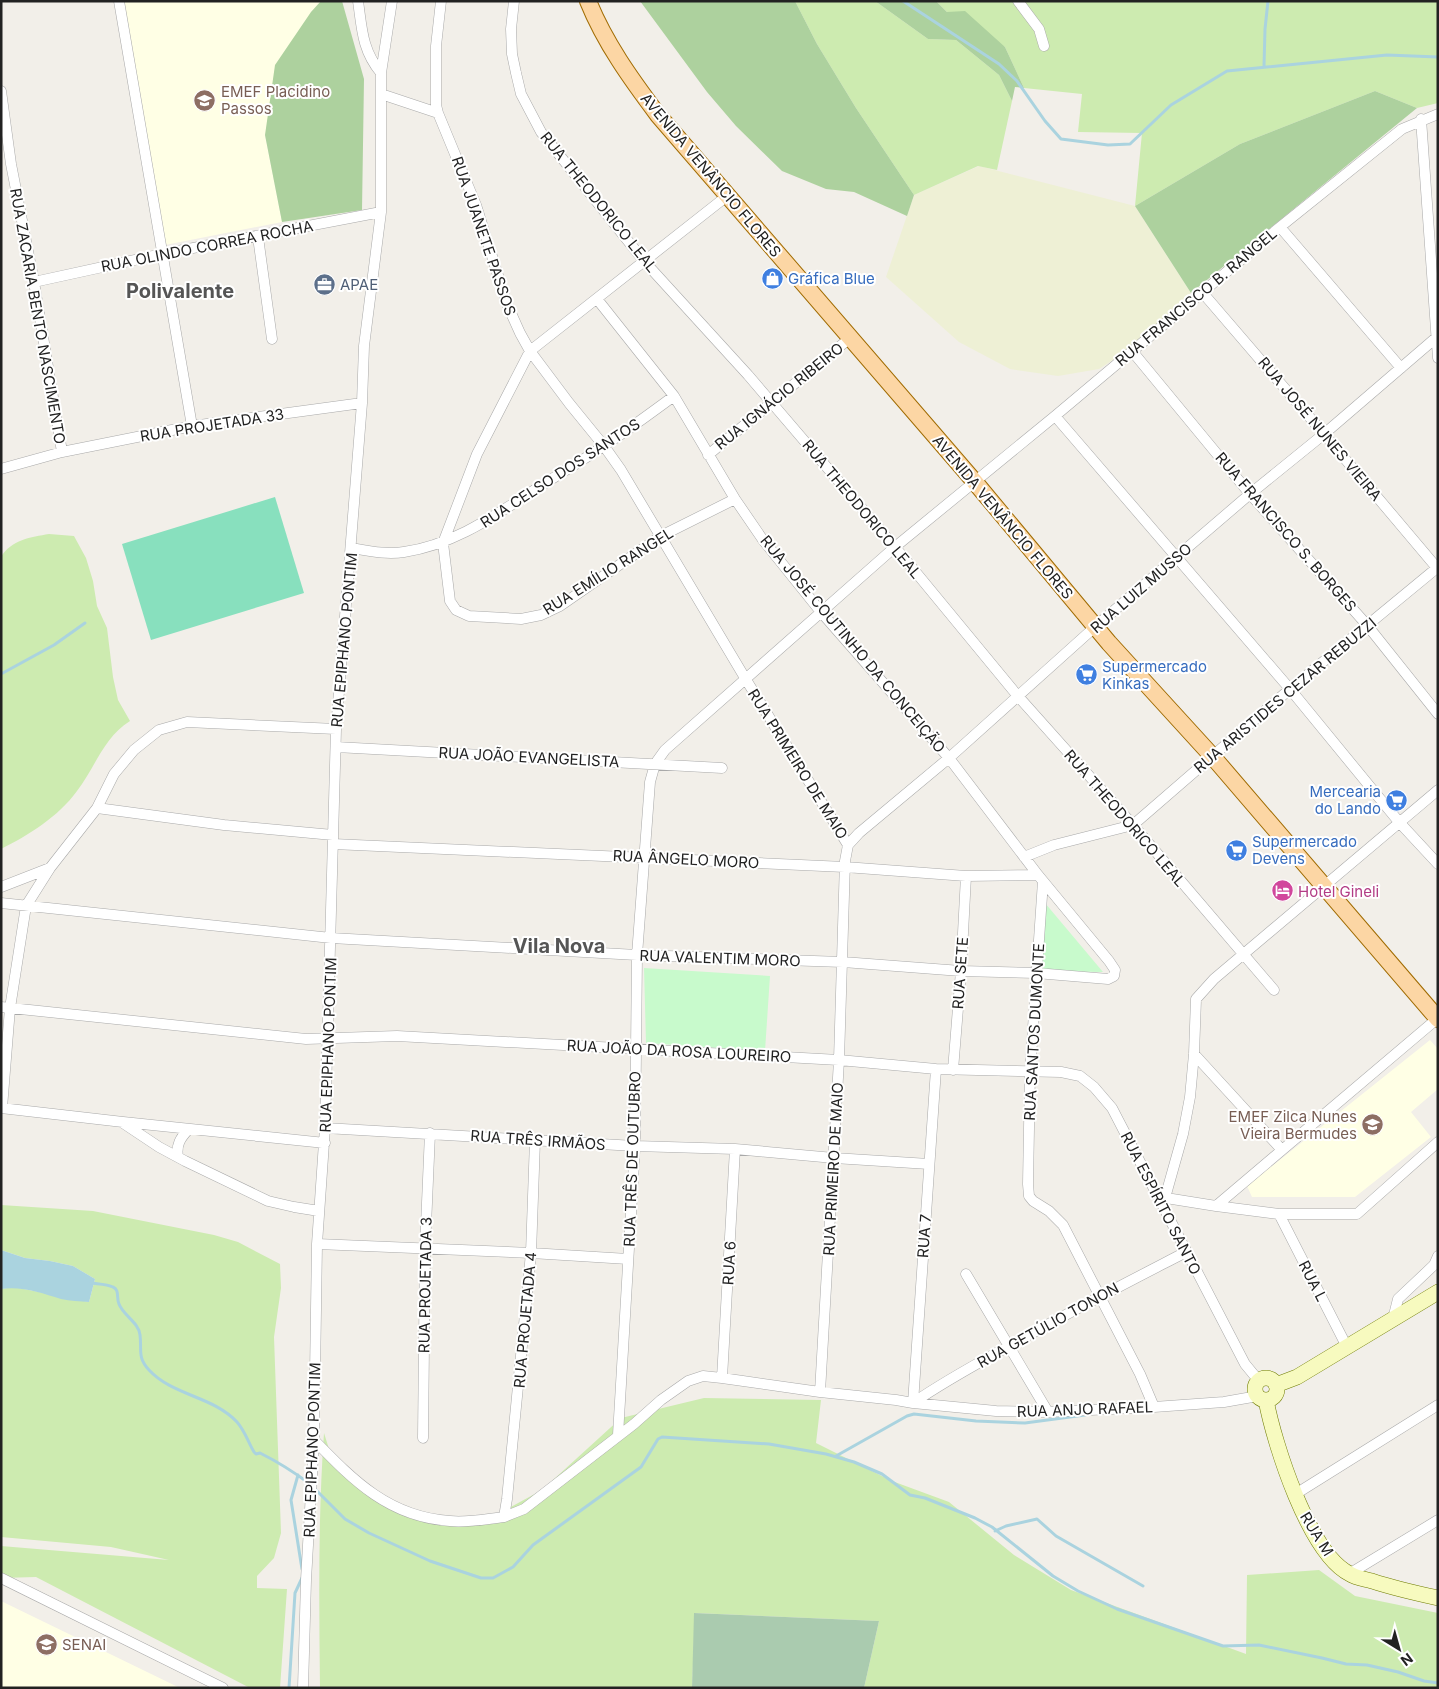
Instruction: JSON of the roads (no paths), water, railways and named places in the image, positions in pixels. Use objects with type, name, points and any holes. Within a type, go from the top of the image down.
[{"type":"main road","name":"AVENIDA VENÂNCIO FLORES","points":[[588,1],[605,38],[638,89],[658,115],[974,481],[1096,626],[1213,756],[1438,1018]]},
{"type":"street","points":[[119,1],[192,426]]},
{"type":"street","points":[[358,1],[363,42],[367,52],[381,73]]},
{"type":"street","name":"RUA EPIPHANO PONTIM","points":[[303,1688],[306,1580],[314,1440],[316,1244],[325,1128],[336,729],[362,403],[364,346],[381,212],[381,73],[392,1]]},
{"type":"street","name":"RUA JUANETE PASSOS","points":[[441,1],[436,46],[436,105],[438,113],[476,205],[507,304],[530,351]]},
{"type":"street","name":"RUA THEODORICO LEAL","points":[[514,1],[511,29],[512,54],[521,94],[541,132],[644,261],[772,403],[895,547],[1017,695],[1133,825],[1274,990]]},
{"type":"street","points":[[1018,1],[1039,29],[1044,46]]},
{"type":"street","name":"RUA ZACARIA BENTO NASCIMENTO","points":[[1,92],[11,164],[34,282],[62,452]]},
{"type":"street","points":[[381,94],[438,113]]},
{"type":"street","name":"RUA FRANCISCO B. RANGEL","points":[[655,764],[665,750],[745,678],[974,481],[1055,416],[1280,227],[1402,129],[1421,119],[1438,114]]},
{"type":"street","points":[[1421,119],[1438,358]]},
{"type":"street","points":[[443,543],[477,454],[530,351],[727,196]]},
{"type":"street","name":"RUA OLINDO CORREA ROCHA","points":[[34,282],[162,254],[381,212]]},
{"type":"street","points":[[1280,227],[1401,368]]},
{"type":"street","points":[[258,237],[272,339]]},
{"type":"street","name":"RUA JOSÉ NUNES VIEIRA","points":[[1202,292],[1437,567]]},
{"type":"street","name":"RUA JOSÉ COUTINHO DA CONCEIÇÃO","points":[[597,299],[674,396],[735,499],[763,540],[821,612],[949,758],[1024,857],[1115,970],[1114,976],[1108,979]]},
{"type":"street","name":"RUA LUIZ MUSSO","points":[[848,845],[859,833],[949,758],[1096,626],[1437,337]]},
{"type":"street","name":"RUA IGNÁCIO RIBEIRO","points":[[708,454],[850,338]]},
{"type":"street","name":"RUA PRIMEIRO DE MAIO","points":[[530,351],[621,470],[745,678],[848,845],[845,867],[843,962],[834,1158],[820,1392]]},
{"type":"street","name":"RUA FRANCISCO S. BORGES","points":[[1132,351],[1250,494],[1368,625],[1438,714]]},
{"type":"street","name":"RUA CELSO DOS SANTOS","points":[[351,548],[388,553],[404,552],[443,543],[472,530],[604,446],[674,396]]},
{"type":"street","name":"RUA PROJETADA 33","points":[[1,468],[62,452],[192,426],[362,403]]},
{"type":"street","points":[[1055,416],[1290,689],[1399,822],[1438,864]]},
{"type":"street","name":"RUA EMÍLIO RANGEL","points":[[443,543],[450,601],[456,610],[469,616],[521,619],[541,615],[560,606],[661,536],[735,499]]},
{"type":"street","name":"RUA ARISTIDES CEZAR REBUZZI","points":[[1133,825],[1290,689],[1437,567]]},
{"type":"street","points":[[324,1143],[2,1108],[6,1008],[26,906],[50,868],[97,808],[114,774],[134,750],[159,730],[187,722],[336,729]]},
{"type":"street","name":"RUA JOÃO EVANGELISTA","points":[[336,747],[722,768]]},
{"type":"street","name":"RUA TRÊS DE OUTUBRO","points":[[618,1435],[635,1146],[637,955],[650,782],[655,764]]},
{"type":"street","points":[[1438,790],[1214,979],[1196,999],[1190,1097],[1183,1134],[1164,1201],[1279,1214],[1357,1214],[1438,1142]]},
{"type":"street","name":"RUA ÂNGELO MORO","points":[[97,808],[333,840],[845,867],[966,876],[1041,878]]},
{"type":"street","points":[[1024,857],[1054,845],[1133,825]]},
{"type":"street","points":[[1,887],[50,868]]},
{"type":"street","name":"RUA SETE","points":[[953,1070],[966,876]]},
{"type":"street","name":"RUA SANTOS DUMONTE","points":[[1041,878],[1030,1072],[1029,1196],[1033,1201],[1049,1211],[1063,1225],[1100,1296]]},
{"type":"street","name":"RUA VALENTIM MORO","points":[[1,903],[331,938],[637,955],[843,962],[1108,979]]},
{"type":"street","name":"RUA JOÃO DA ROSA LOUREIRO","points":[[6,1008],[281,1038],[397,1036],[839,1060],[953,1070],[1030,1072]]},
{"type":"street","points":[[1216,1206],[1438,1018]]},
{"type":"street","points":[[1194,1054],[1282,1150]]},
{"type":"street","name":"RUA 7","points":[[913,1404],[936,1069]]},
{"type":"street","name":"RUA ESPÍRITO SANTO","points":[[1030,1072],[1061,1072],[1080,1076],[1094,1087],[1112,1108],[1164,1201],[1186,1252],[1261,1392]]},
{"type":"street","points":[[122,1122],[178,1157],[268,1201],[319,1211]]},
{"type":"street","name":"RUA TRÊS IRMÃOS","points":[[325,1128],[635,1146],[735,1149],[929,1164]]},
{"type":"street","points":[[178,1157],[179,1141],[189,1129]]},
{"type":"street","name":"RUA PROJETADA 3","points":[[423,1438],[425,1248],[430,1133]]},
{"type":"street","name":"RUA PROJETADA 4","points":[[504,1517],[531,1253],[535,1140]]},
{"type":"street","name":"RUA 6","points":[[722,1378],[735,1149]]},
{"type":"street","name":"RUA L","points":[[1279,1214],[1347,1347]]},
{"type":"street","points":[[316,1244],[531,1253],[628,1260]]},
{"type":"street","name":"RUA GETÚLIO TONON","points":[[913,1404],[937,1387],[1010,1346],[1100,1296],[1186,1252]]},
{"type":"street","points":[[1393,1319],[1398,1299],[1434,1265],[1438,1256]]},
{"type":"street","points":[[966,1274],[1048,1412]]},
{"type":"street","points":[[1261,1392],[1274,1396],[1276,1385],[1297,1377],[1438,1292]]},
{"type":"street","points":[[1100,1296],[1140,1374],[1154,1406]]},
{"type":"street","name":"RUA ANJO RAFAEL","points":[[314,1440],[344,1470],[384,1502],[405,1512],[451,1522],[504,1517],[524,1509],[634,1424],[661,1400],[688,1381],[703,1376],[896,1400],[913,1404],[996,1411],[1048,1412],[1224,1402],[1261,1392]]},
{"type":"street","name":"RUA M","points":[[1261,1392],[1294,1495],[1324,1550],[1349,1574],[1395,1588],[1438,1598]]},
{"type":"street","points":[[1294,1495],[1438,1405]]},
{"type":"street","points":[[1349,1574],[1438,1520]]},
{"type":"street","points":[[1,1578],[223,1688]]},
{"type":"water","points":[[1,1250],[25,1258],[73,1266],[95,1279],[89,1302],[61,1299],[24,1289],[1,1289]]},
{"type":"waterway","points":[[903,1],[999,64],[1017,81],[1045,121],[1061,139],[1108,145],[1130,144],[1171,105],[1227,71],[1387,55],[1438,57]]},
{"type":"waterway","points":[[1264,66],[1268,1]]},
{"type":"waterway","points":[[1,674],[54,645],[85,623]]},
{"type":"waterway","points":[[91,1283],[108,1285],[115,1288],[121,1308],[139,1331],[141,1357],[149,1370],[159,1379],[227,1413],[240,1425],[256,1454],[260,1453],[273,1460],[310,1484]]},
{"type":"waterway","points":[[836,1456],[907,1416],[914,1414],[976,1421],[1025,1423],[1085,1415]]},
{"type":"waterway","points":[[314,1488],[345,1519],[369,1533],[430,1561],[481,1578],[493,1578],[513,1567],[533,1545],[641,1467],[658,1439],[662,1437],[769,1444],[826,1454],[854,1462],[882,1474],[910,1495],[925,1498],[975,1518],[992,1527],[1053,1576],[1078,1591],[1117,1609],[1223,1646],[1259,1645],[1346,1664],[1367,1665],[1398,1672],[1424,1681],[1438,1683]]},
{"type":"waterway","points":[[298,1475],[291,1500],[302,1569]]},
{"type":"waterway","points":[[995,1531],[1006,1526],[1037,1519],[1056,1536],[1143,1586]]},
{"type":"waterway","points":[[289,1688],[295,1593],[302,1578]]},
{"type":"place","name":"EMEF Placidino Passos","points":[[205,100]]},
{"type":"place","name":"Gráfica Blue","points":[[772,278]]},
{"type":"place","name":"APAE","points":[[324,284]]},
{"type":"place","name":"Supermercado Kinkas","points":[[1086,675]]},
{"type":"place","name":"Mercearia do Lando","points":[[1397,800]]},
{"type":"place","name":"Supermercado Devens","points":[[1236,850]]},
{"type":"place","name":"Hotel Gineli","points":[[1282,891]]},
{"type":"place","name":"EMEF Zilca Nunes Vieira Bermudes","points":[[1373,1125]]},
{"type":"place","name":"SENAI","points":[[46,1644]]},
{"type":"district","name":"Polivalente","points":[[180,291]]},
{"type":"district","name":"Vila Nova","points":[[559,946]]}]
